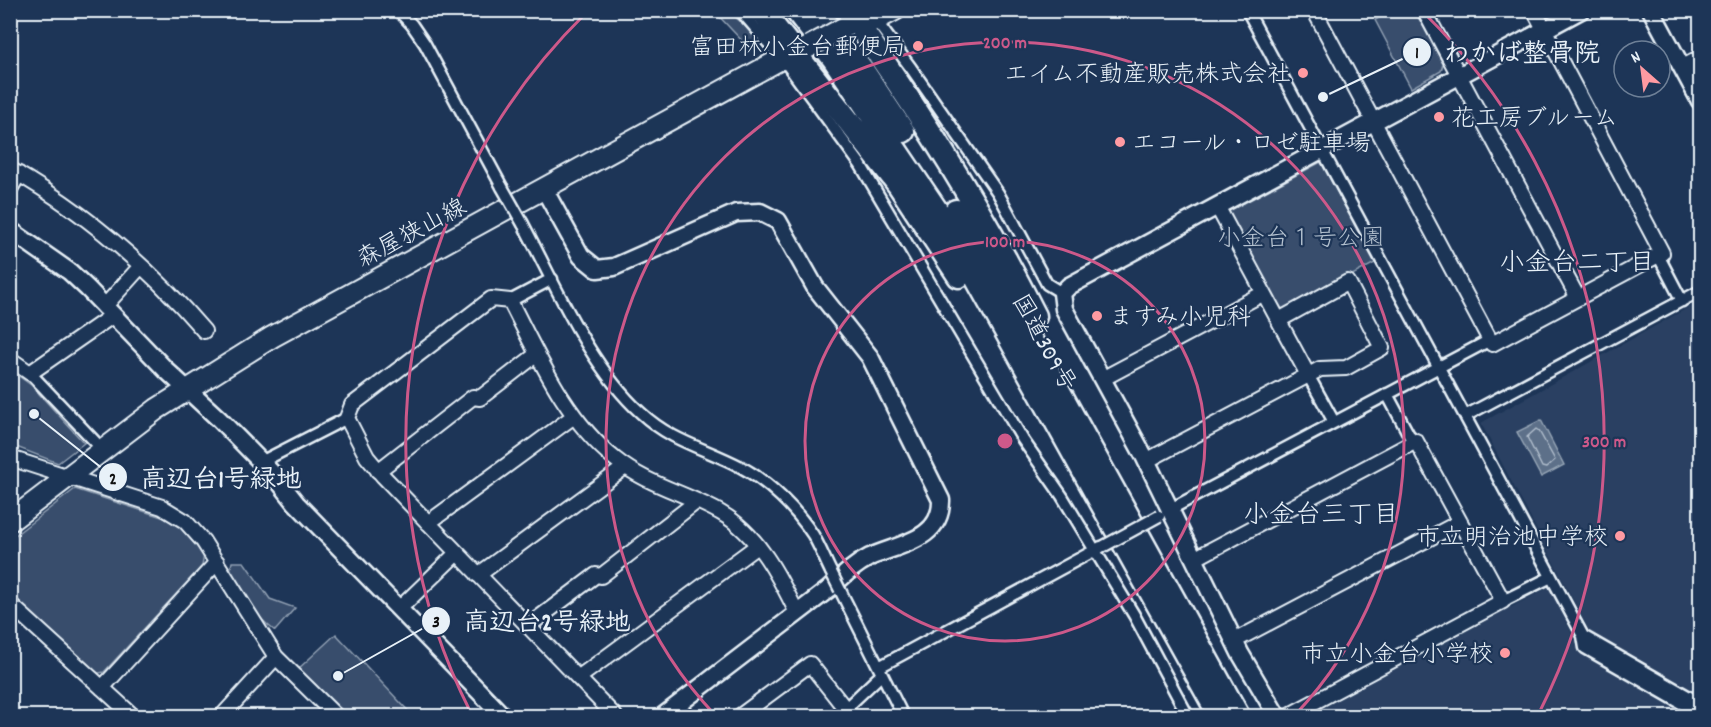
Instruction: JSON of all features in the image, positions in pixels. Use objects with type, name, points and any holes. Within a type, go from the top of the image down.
[{"type":"highway","points":[[761,10],[858,131],[937,240],[1053,436],[1100,501]]},
{"type":"highway","name":"国道309号","points":[[796,10],[834,59],[934,203],[995,307],[1220,717]]},
{"type":"highway","name":"国道309号","points":[[816,10],[863,71],[954,207],[992,270],[1238,717]]},
{"type":"highway","points":[[860,17],[972,198],[1122,482],[1130,522]]},
{"type":"main road","name":"森屋狭山線","points":[[10,521],[102,449],[187,389],[272,337],[860,17],[895,10]]},
{"type":"street","points":[[398,10],[425,44],[591,350],[618,389],[640,413],[678,440],[741,467],[770,488],[795,512],[813,536],[903,717]]},
{"type":"street","points":[[740,10],[796,53],[1023,440],[1099,548],[1188,717]]},
{"type":"street","points":[[1247,10],[1583,636],[1585,648],[1701,714]]},
{"type":"street","points":[[1314,10],[1492,344],[1662,253],[1533,10]]},
{"type":"street","points":[[1424,10],[1578,298]]},
{"type":"street","points":[[1062,293],[1069,286],[1581,10]]},
{"type":"street","points":[[1651,10],[1701,101]]},
{"type":"street","points":[[860,17],[917,76],[999,193],[1047,284],[1062,293]]},
{"type":"street","points":[[1683,68],[1701,59]]},
{"type":"street","points":[[10,189],[15,171],[55,195],[141,266],[204,331]]},
{"type":"street","points":[[544,189],[581,256],[597,269],[614,267],[736,213],[748,211],[768,215],[785,230],[815,287],[870,357],[937,488],[941,512],[929,532],[853,567],[663,717]]},
{"type":"street","points":[[1217,206],[1334,422]]},
{"type":"street","points":[[10,230],[70,272],[261,462],[296,503],[503,717]]},
{"type":"street","points":[[1658,255],[1682,301]]},
{"type":"street","points":[[30,373],[108,311],[141,266]]},
{"type":"street","points":[[261,462],[347,418],[352,405],[491,299],[510,301],[552,279]]},
{"type":"street","points":[[1146,461],[1320,369],[1346,368],[1382,348],[1348,282],[1279,320]]},
{"type":"street","points":[[1465,417],[1701,291]]},
{"type":"street","points":[[1062,293],[1064,309],[1146,461],[1164,513],[1194,559],[1234,641],[1277,717]]},
{"type":"street","points":[[1102,380],[1264,293]]},
{"type":"street","points":[[510,301],[537,354],[574,416],[602,447],[625,466],[662,489],[696,502],[735,523],[757,546],[783,583],[797,613]]},
{"type":"street","points":[[740,717],[810,664],[849,714],[880,670],[1099,548],[1490,340]]},
{"type":"street","points":[[378,471],[473,397],[480,398],[537,354]]},
{"type":"street","points":[[10,359],[30,373],[102,449]]},
{"type":"street","points":[[1387,394],[1409,435],[1416,441],[1503,601]]},
{"type":"street","points":[[428,523],[574,416]]},
{"type":"street","points":[[347,418],[367,457],[378,471],[615,717]]},
{"type":"street","points":[[1194,559],[1416,441]]},
{"type":"street","points":[[10,458],[162,507],[175,514],[195,531],[276,657],[336,717]]},
{"type":"street","points":[[478,575],[625,466]]},
{"type":"street","points":[[528,627],[596,575],[601,576],[696,502]]},
{"type":"street","points":[[1234,641],[1460,522]]},
{"type":"street","points":[[578,678],[757,546]]},
{"type":"street","points":[[399,609],[457,553]]},
{"type":"street","points":[[102,688],[216,562]]},
{"type":"street","points":[[1288,717],[1551,577]]},
{"type":"street","points":[[10,604],[133,717]]},
{"type":"street","points":[[1583,636],[1701,703]]},
{"type":"street","points":[[222,717],[276,657]]},
{"type":"shaded area","name":"市立明治池中学校","points":[[1700,301],[1700,698],[1590,632],[1481,423]]},
{"type":"shaded area","name":"市立小金台小学校","points":[[1549,587],[1580,650],[1696,716],[1308,716]]},
{"type":"green space","points":[[1393,10],[1415,11],[1443,64],[1441,71],[1411,88],[1375,20]]},
{"type":"green space","points":[[714,11],[729,11],[757,38],[757,47],[747,46]]},
{"type":"green space","name":"小金台１号公園","points":[[1321,162],[1375,263],[1281,313],[1227,212]]},
{"type":"green space","points":[[10,370],[31,385],[84,443],[58,463],[11,445]]},
{"type":"green space","points":[[75,489],[165,518],[179,526],[204,555],[202,566],[104,672],[94,674],[11,597],[10,539]]},
{"type":"green space","points":[[232,562],[244,562],[270,599],[295,608],[275,631],[261,618],[244,596],[230,571]]},
{"type":"green space","points":[[336,634],[413,716],[342,716],[296,671]]},
{"type":"water","points":[[1541,420],[1564,465],[1541,477],[1517,432]]},
{"type":"place","name":"富田林小金台郵便局","points":[[918,46]]},
{"type":"place","name":"エイム不動産販売株式会社","points":[[1303,73]]},
{"type":"place","name":"わかば整骨院","points":[[1323,97]]},
{"type":"place","name":"花工房ブルーム","points":[[1439,117]]},
{"type":"place","name":"エコール・ロゼ駐車場","points":[[1120,142]]},
{"type":"place","name":"ますみ小児科","points":[[1097,316]]},
{"type":"place","name":"高辺台1号緑地","points":[[34,414]]},
{"type":"place","name":"市立明治池中学校","points":[[1620,536]]},
{"type":"place","name":"市立小金台小学校","points":[[1505,653]]},
{"type":"place","name":"高辺台2号緑地","points":[[338,676]]},
{"type":"district","name":"小金台二丁目","points":[[1577,261]]},
{"type":"district","name":"小金台三丁目","points":[[1321,513]]}]
